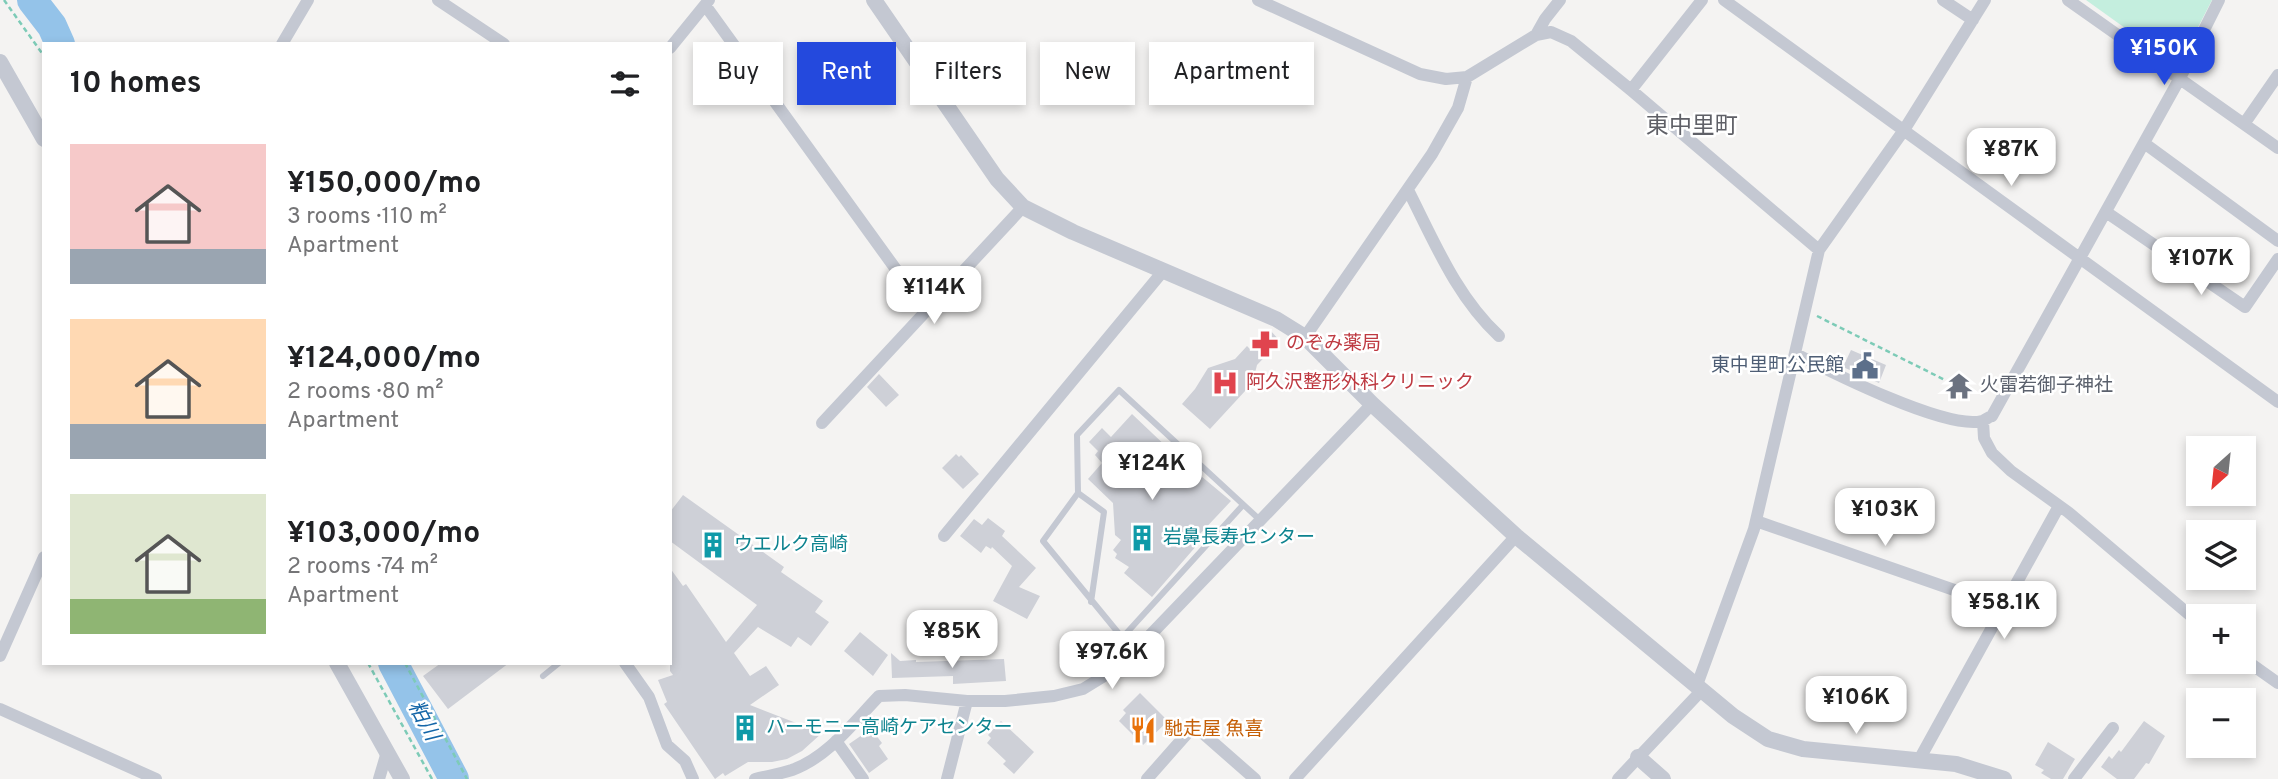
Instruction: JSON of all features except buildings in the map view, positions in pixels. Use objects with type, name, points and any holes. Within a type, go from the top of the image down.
[{"type":"street","points":[[283,42],[308,0]]},
{"type":"street","points":[[438,0],[501,42]]},
{"type":"street","points":[[874,0],[997,179],[1023,207],[1073,232],[1276,319],[1305,337],[1372,404],[1516,536],[1733,716],[1768,739],[1803,749],[1956,764],[2004,779]]},
{"type":"street","points":[[1258,0],[1420,74],[1446,79],[1467,77],[1536,35],[1551,32],[1571,41],[1819,250]]},
{"type":"street","points":[[1536,35],[1560,0]]},
{"type":"street","points":[[1631,90],[1702,0]]},
{"type":"street","points":[[1724,0],[2080,259],[2276,396]]},
{"type":"street","points":[[1943,0],[1973,20]]},
{"type":"street","points":[[1618,779],[1700,687],[1756,521],[1819,250],[1904,130],[1985,0]]},
{"type":"street","points":[[2068,0],[2278,148]]},
{"type":"street","points":[[1796,354],[1880,395],[1954,420],[1983,421],[1992,416],[2180,78],[2219,0]]},
{"type":"street","points":[[672,46],[707,3],[926,311]]},
{"type":"street","points":[[0,62],[42,136]]},
{"type":"street","points":[[2244,124],[2278,75]]},
{"type":"street","points":[[1305,337],[1432,154],[1458,108],[1467,77]]},
{"type":"street","points":[[2144,143],[2278,241]]},
{"type":"street","points":[[1408,190],[1455,282],[1479,317],[1499,336]]},
{"type":"street","points":[[822,423],[1023,207]]},
{"type":"street","points":[[2106,212],[2245,307],[2278,259]]},
{"type":"street","points":[[944,536],[1164,270]]},
{"type":"street","points":[[755,779],[793,774],[836,741],[879,696],[1005,701],[1083,690],[1114,670],[1134,652],[1372,404]]},
{"type":"street","points":[[1983,421],[1984,438],[1992,453],[2011,471],[2059,506],[2186,612]]},
{"type":"street","points":[[1919,760],[2059,506]]},
{"type":"street","points":[[1756,521],[2003,607]]},
{"type":"street","points":[[1295,779],[1516,536]]},
{"type":"street","points":[[0,656],[42,562]]},
{"type":"street","points":[[338,665],[401,779]]},
{"type":"street","points":[[626,665],[649,697],[667,745],[685,761],[693,779]]},
{"type":"street","points":[[2256,667],[2278,683]]},
{"type":"street","points":[[947,779],[967,701]]},
{"type":"street","points":[[0,709],[156,779]]},
{"type":"street","points":[[1147,779],[1192,728],[1198,729],[1255,779]]},
{"type":"street","points":[[2074,779],[2113,728]]},
{"type":"street","points":[[836,741],[863,779]]},
{"type":"street","points":[[379,779],[387,752]]},
{"type":"street","points":[[1638,757],[1663,779]]},
{"type":"lane","points":[[1134,652],[1043,541],[1077,493],[1077,435],[1119,390],[1260,520]]},
{"type":"lane","points":[[1077,493],[1104,512],[1091,602]]},
{"type":"lane","points":[[1122,638],[1243,505]]},
{"type":"lane","points":[[542,676],[556,665]]},
{"type":"path","points":[[4,0],[42,52]]},
{"type":"path","points":[[1805,310],[1945,380]]},
{"type":"path","points":[[369,665],[432,779]]},
{"type":"path","points":[[406,665],[467,779]]},
{"type":"green space","points":[[2086,0],[2212,0],[2178,66]]},
{"type":"waterway","name":"粕川","points":[[32,0],[52,26],[59,42]]},
{"type":"waterway","name":"粕川","points":[[394,665],[454,779]]},
{"type":"place","name":"のぞみ薬局","points":[[1265,344]]},
{"type":"place","name":"東中里町公民館","points":[[1865,366]]},
{"type":"place","name":"阿久沢整形外科クリニック","points":[[1225,383]]},
{"type":"place","name":"火雷若御子神社","points":[[1959,386]]},
{"type":"place","name":"岩鼻長寿センター","points":[[1142,538]]},
{"type":"place","name":"ウエルク高崎","points":[[713,545]]},
{"type":"place","name":"ハーモニー高崎ケアセンター","points":[[745,728]]},
{"type":"place","name":"馳走屋 魚喜","points":[[1143,730]]},
{"type":"district","name":"東中里町","points":[[1692,127]]}]
